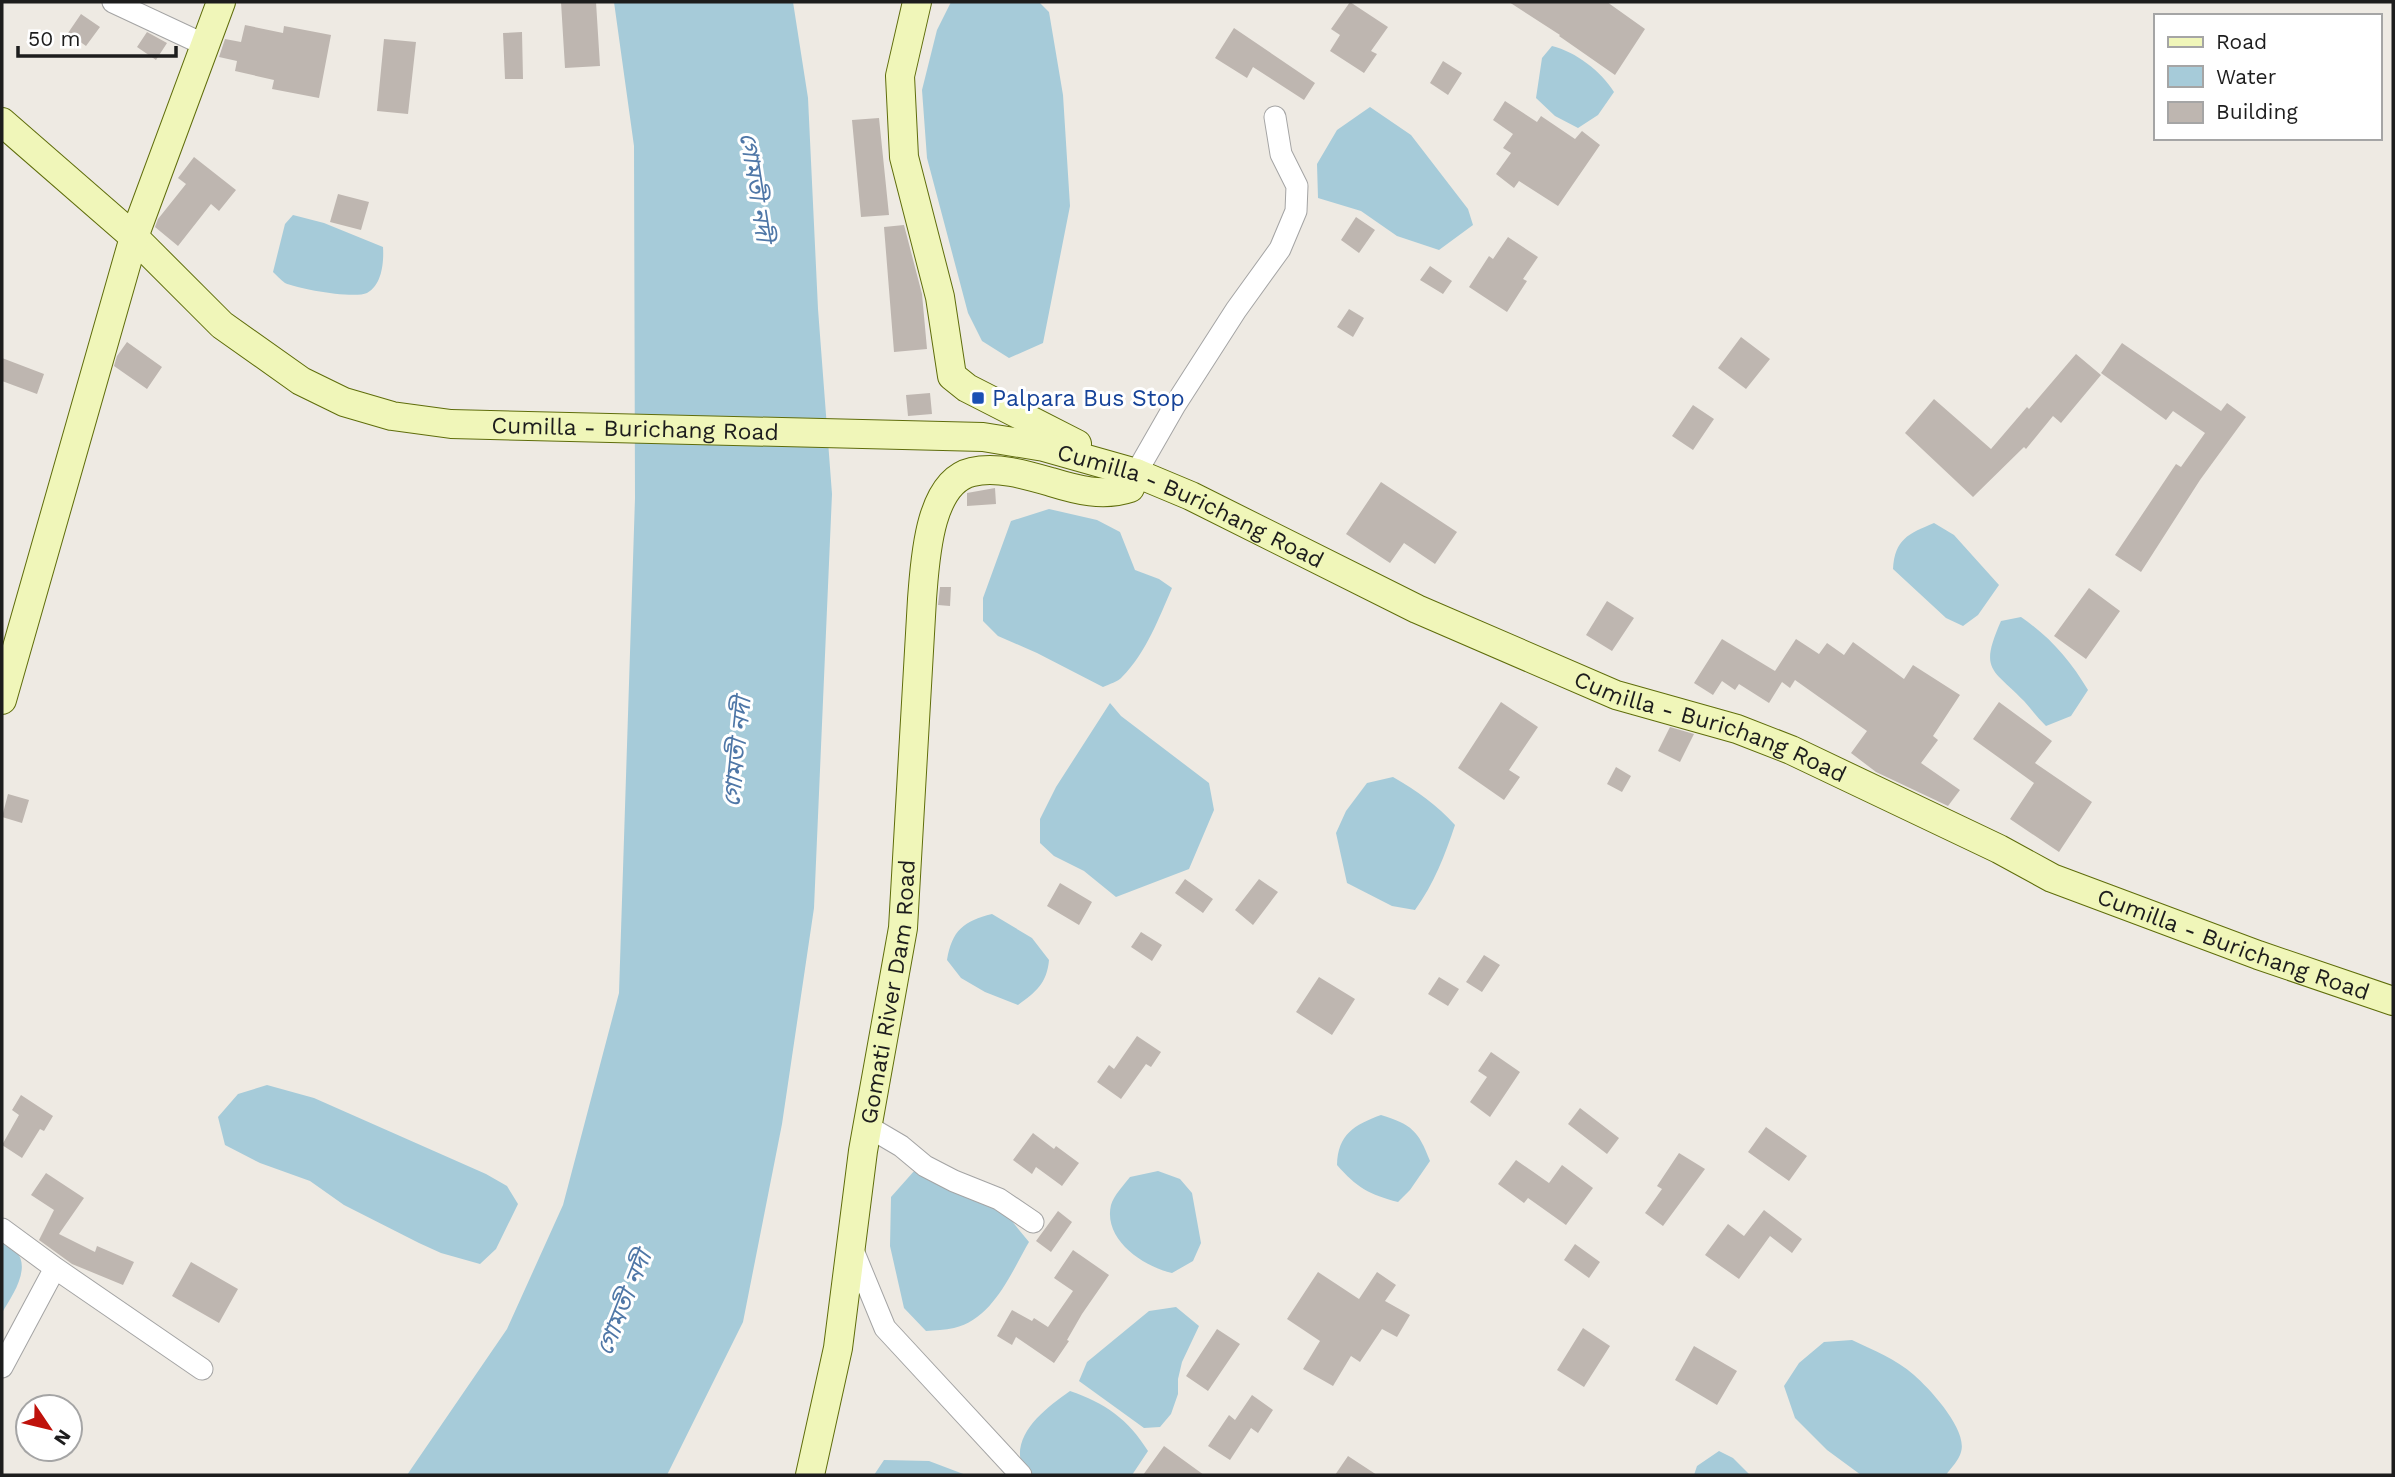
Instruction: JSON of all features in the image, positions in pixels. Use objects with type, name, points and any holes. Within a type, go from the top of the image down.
[{"type":"main road","points":[[2,701],[134,237],[221,2]]},
{"type":"main road","points":[[917,2],[900,76],[904,157],[940,297],[952,376],[967,388],[1136,473]]},
{"type":"main road","name":"Cumilla - Burichang Road","points":[[2,122],[134,237],[222,325],[301,381],[344,402],[392,416],[451,424],[959,436],[1007,440],[1044,447],[1136,473],[1191,496],[1417,609],[1616,695],[1737,730],[1791,750],[1999,849],[2052,878],[2258,955],[2393,1001]]},
{"type":"main road","name":"Gomati River Dam Road","points":[[810,1475],[838,1348],[867,1126],[903,928],[922,599],[927,547],[939,504],[948,487],[971,472],[1006,472],[1093,492],[1117,492],[1130,488],[1136,473]]},
{"type":"street","points":[[113,2],[205,45]]},
{"type":"street","points":[[1136,473],[1236,310],[1280,249],[1296,211],[1297,186],[1281,154],[1275,117]]},
{"type":"street","points":[[867,1126],[901,1146],[925,1166],[999,1199],[1032,1222]]},
{"type":"street","points":[[2,1229],[202,1369]]},
{"type":"street","points":[[852,1248],[885,1328],[1021,1475]]},
{"type":"street","points":[[2,1367],[55,1268]]},
{"type":"water","name":"গোমতী নদী","points":[[614,2],[793,2],[808,98],[818,309],[832,494],[814,908],[782,1124],[743,1322],[667,1475],[407,1475],[507,1329],[563,1205],[619,993],[635,498],[634,146]]},
{"type":"water","points":[[951,2],[1039,2],[1049,12],[1063,95],[1070,206],[1043,343],[1009,358],[982,341],[968,313],[927,158],[922,90],[937,30]]},
{"type":"water","points":[[1552,46],[1587,63],[1614,92],[1598,115],[1578,128],[1555,116],[1536,98],[1542,58]]},
{"type":"water","points":[[1370,107],[1411,135],[1468,209],[1473,225],[1439,250],[1397,236],[1361,211],[1318,198],[1317,164],[1337,130]]},
{"type":"water","points":[[293,215],[324,223],[383,247],[381,273],[376,285],[367,293],[351,295],[326,293],[292,285],[279,278],[273,272],[285,224]]},
{"type":"water","points":[[1049,509],[1097,520],[1120,532],[1135,570],[1159,579],[1172,588],[1151,635],[1131,668],[1116,682],[1103,687],[998,636],[983,621],[983,598],[1011,521]]},
{"type":"water","points":[[1934,523],[1954,535],[1999,585],[1978,615],[1963,626],[1946,618],[1893,569],[1894,559],[1904,539]]},
{"type":"water","points":[[2021,617],[2059,650],[2088,690],[2071,716],[2046,726],[1997,674],[1990,660],[1994,637],[2001,621]]},
{"type":"water","points":[[1110,703],[1121,716],[1209,783],[1214,810],[1189,869],[1116,897],[1084,871],[1054,856],[1040,843],[1040,819],[1056,787]]},
{"type":"water","points":[[1393,777],[1426,799],[1455,825],[1438,869],[1415,910],[1392,906],[1347,883],[1336,833],[1346,811],[1367,783]]},
{"type":"water","points":[[992,914],[1032,938],[1049,960],[1040,986],[1018,1005],[985,992],[961,978],[947,960],[952,941],[961,928]]},
{"type":"water","points":[[267,1085],[314,1098],[486,1174],[507,1186],[518,1204],[496,1249],[480,1264],[441,1253],[344,1205],[310,1181],[260,1163],[225,1145],[218,1117],[238,1094]]},
{"type":"water","points":[[1381,1115],[1413,1130],[1422,1142],[1430,1161],[1398,1202],[1364,1189],[1337,1165],[1340,1146],[1349,1132]]},
{"type":"water","points":[[915,1170],[997,1203],[1029,1242],[1008,1280],[990,1305],[968,1323],[954,1328],[926,1331],[904,1308],[890,1246],[891,1197]]},
{"type":"water","points":[[1158,1171],[1180,1179],[1192,1193],[1201,1243],[1193,1261],[1172,1273],[1149,1264],[1127,1249],[1113,1229],[1110,1217],[1112,1201],[1130,1177]]},
{"type":"water","points":[[2,1241],[16,1251],[22,1266],[15,1291],[2,1313]]},
{"type":"water","points":[[1176,1307],[1199,1326],[1182,1362],[1178,1394],[1171,1414],[1160,1427],[1144,1428],[1079,1381],[1087,1362],[1149,1311]]},
{"type":"water","points":[[1852,1340],[1907,1369],[1946,1410],[1962,1443],[1957,1461],[1946,1475],[1861,1475],[1827,1450],[1795,1418],[1784,1386],[1799,1363],[1824,1342]]},
{"type":"water","points":[[1070,1391],[1115,1414],[1140,1440],[1148,1451],[1132,1475],[1026,1475],[1020,1449],[1024,1438],[1039,1416]]},
{"type":"water","points":[[1719,1451],[1733,1458],[1750,1475],[1694,1475],[1697,1466]]},
{"type":"water","points":[[884,1460],[929,1461],[966,1475],[874,1475]]},
{"type":"building","points":[[561,2],[596,2],[600,66],[565,68]]},
{"type":"building","points":[[1350,2],[1388,27],[1371,51],[1377,54],[1364,73],[1330,51],[1340,35],[1331,29]]},
{"type":"building","points":[[1509,2],[1607,2],[1645,29],[1615,75]]},
{"type":"building","points":[[81,14],[100,27],[86,46],[68,33]]},
{"type":"building","points":[[245,25],[283,33],[284,26],[331,35],[319,98],[272,89],[274,80],[235,71],[237,61],[219,57],[225,39],[241,42]]},
{"type":"building","points":[[1234,28],[1315,83],[1304,100],[1253,67],[1247,78],[1215,58]]},
{"type":"building","points":[[147,32],[167,43],[156,60],[137,47]]},
{"type":"building","points":[[522,32],[523,79],[505,79],[503,33]]},
{"type":"building","points":[[384,39],[416,42],[408,114],[377,111]]},
{"type":"building","points":[[1443,61],[1462,73],[1448,95],[1430,83]]},
{"type":"building","points":[[1505,101],[1537,122],[1541,116],[1575,139],[1582,131],[1600,145],[1558,206],[1519,181],[1514,188],[1496,174],[1511,153],[1503,148],[1513,134],[1493,120]]},
{"type":"building","points":[[879,118],[889,215],[861,217],[852,120]]},
{"type":"building","points":[[194,157],[236,190],[219,211],[211,204],[178,246],[155,227],[158,219],[186,184],[178,178]]},
{"type":"building","points":[[338,194],[369,202],[361,230],[330,222]]},
{"type":"building","points":[[1356,217],[1375,230],[1359,253],[1341,240]]},
{"type":"building","points":[[904,225],[922,294],[927,349],[894,352],[884,227]]},
{"type":"building","points":[[1508,237],[1538,257],[1523,279],[1527,281],[1507,312],[1469,287],[1489,256],[1493,259]]},
{"type":"building","points":[[1430,266],[1452,281],[1443,294],[1420,280]]},
{"type":"building","points":[[1349,309],[1364,318],[1353,337],[1337,327]]},
{"type":"building","points":[[1741,337],[1770,359],[1746,389],[1718,368]]},
{"type":"building","points":[[127,342],[162,367],[147,389],[114,366],[117,356]]},
{"type":"building","points":[[2122,343],[2221,411],[2227,403],[2246,417],[2200,480],[2141,572],[2115,555],[2176,464],[2181,467],[2205,433],[2173,411],[2166,420],[2101,373]]},
{"type":"building","points":[[2076,354],[2101,375],[2061,423],[2053,416],[2026,449],[2024,447],[1973,497],[1905,433],[1934,399],[1991,449]]},
{"type":"building","points":[[2,358],[44,374],[37,394],[2,381]]},
{"type":"building","points":[[930,393],[932,414],[908,416],[906,395]]},
{"type":"building","points":[[1693,405],[1714,419],[1693,450],[1672,436]]},
{"type":"building","points":[[1381,482],[1457,532],[1435,564],[1404,543],[1390,563],[1346,534]]},
{"type":"building","points":[[995,488],[996,504],[967,506],[967,493]]},
{"type":"building","points":[[940,587],[951,587],[950,606],[938,605]]},
{"type":"building","points":[[2089,588],[2120,611],[2086,659],[2054,636]]},
{"type":"building","points":[[1607,601],[1634,618],[1612,651],[1586,635]]},
{"type":"building","points":[[1722,639],[1775,671],[1796,639],[1819,654],[1827,643],[1844,655],[1853,642],[1904,679],[1913,665],[1960,695],[1933,736],[1938,740],[1921,763],[1960,790],[1948,806],[1876,772],[1851,753],[1867,731],[1795,680],[1790,688],[1782,682],[1769,703],[1739,684],[1735,690],[1722,681],[1713,695],[1694,683]]},
{"type":"building","points":[[1501,702],[1538,727],[1509,770],[1520,777],[1504,800],[1458,768]]},
{"type":"building","points":[[1999,702],[2052,741],[2035,763],[2092,802],[2059,852],[2010,819],[2034,783],[1973,739]]},
{"type":"building","points":[[1670,727],[1694,734],[1680,762],[1658,751]]},
{"type":"building","points":[[1616,767],[1631,776],[1622,792],[1607,784]]},
{"type":"building","points":[[8,794],[29,800],[22,823],[2,817]]},
{"type":"building","points":[[1185,879],[1213,899],[1203,913],[1175,893]]},
{"type":"building","points":[[1259,879],[1278,892],[1253,925],[1235,910]]},
{"type":"building","points":[[1060,883],[1092,902],[1079,925],[1047,906]]},
{"type":"building","points":[[1141,932],[1162,945],[1152,961],[1131,947]]},
{"type":"building","points":[[1484,955],[1500,965],[1482,992],[1466,982]]},
{"type":"building","points":[[1319,977],[1355,999],[1332,1035],[1296,1012]]},
{"type":"building","points":[[1439,977],[1459,989],[1448,1006],[1428,994]]},
{"type":"building","points":[[1137,1036],[1161,1052],[1151,1067],[1146,1064],[1121,1099],[1097,1082],[1109,1065],[1114,1069]]},
{"type":"building","points":[[1491,1052],[1520,1072],[1490,1117],[1470,1102],[1487,1077],[1478,1071]]},
{"type":"building","points":[[21,1095],[53,1116],[44,1131],[40,1129],[22,1158],[2,1145],[19,1115],[12,1110]]},
{"type":"building","points":[[1580,1108],[1619,1138],[1607,1154],[1568,1124]]},
{"type":"building","points":[[1766,1127],[1807,1156],[1789,1181],[1748,1152]]},
{"type":"building","points":[[1033,1133],[1079,1163],[1062,1186],[1036,1167],[1032,1174],[1013,1160]]},
{"type":"building","points":[[1679,1153],[1705,1169],[1663,1226],[1645,1213],[1662,1189],[1657,1186]]},
{"type":"building","points":[[1516,1160],[1549,1183],[1562,1165],[1593,1188],[1566,1225],[1528,1198],[1524,1203],[1498,1184]]},
{"type":"building","points":[[46,1173],[84,1198],[59,1234],[95,1252],[97,1246],[134,1262],[123,1285],[72,1264],[39,1240],[54,1210],[31,1195]]},
{"type":"building","points":[[1764,1210],[1802,1239],[1792,1253],[1770,1236],[1739,1279],[1705,1255],[1728,1224],[1744,1236]]},
{"type":"building","points":[[1058,1211],[1072,1222],[1051,1252],[1036,1241]]},
{"type":"building","points":[[1575,1244],[1600,1262],[1589,1278],[1564,1260]]},
{"type":"building","points":[[1073,1250],[1109,1275],[1082,1314],[1067,1340],[1069,1341],[1054,1363],[1016,1337],[1012,1345],[997,1336],[1012,1310],[1032,1321],[1034,1318],[1048,1327],[1073,1291],[1054,1278]]},
{"type":"building","points":[[191,1262],[238,1289],[219,1323],[172,1296]]},
{"type":"building","points":[[1318,1272],[1359,1299],[1377,1272],[1396,1285],[1385,1301],[1410,1315],[1397,1337],[1382,1329],[1360,1362],[1351,1356],[1333,1386],[1303,1369],[1320,1341],[1287,1319]]},
{"type":"building","points":[[1583,1328],[1610,1346],[1584,1387],[1557,1370]]},
{"type":"building","points":[[1217,1329],[1240,1344],[1208,1391],[1186,1376]]},
{"type":"building","points":[[1694,1346],[1737,1371],[1717,1405],[1675,1380]]},
{"type":"building","points":[[1252,1395],[1273,1410],[1258,1433],[1251,1428],[1230,1460],[1208,1446],[1229,1415],[1235,1420]]},
{"type":"building","points":[[1164,1446],[1204,1475],[1143,1475]]},
{"type":"building","points":[[1348,1456],[1377,1475],[1335,1475]]},
{"type":"place","name":"Palpara Bus Stop","points":[[978,398]]}]
